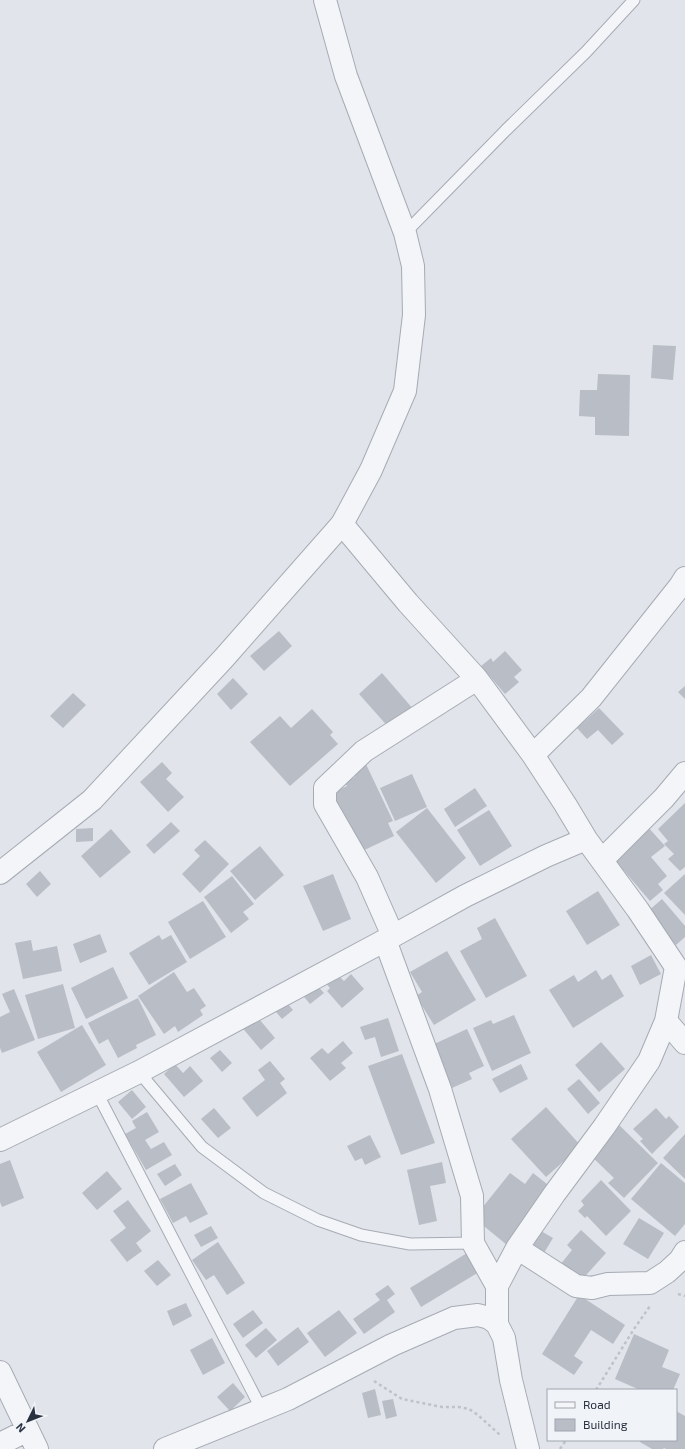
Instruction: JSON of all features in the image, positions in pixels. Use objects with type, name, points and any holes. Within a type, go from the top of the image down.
[{"type":"street","points":[[0,873],[92,800],[224,658],[342,524],[371,470],[405,391],[414,315],[413,266],[405,233],[346,76],[325,0]]},
{"type":"street","points":[[342,524],[408,603],[477,679],[533,755],[586,839],[638,910],[681,963],[666,1022],[649,1061],[604,1127],[555,1193],[517,1248],[498,1286],[497,1324]]},
{"type":"street","points":[[533,755],[591,698],[685,578]]},
{"type":"street","points":[[477,679],[364,751],[326,788],[325,804],[367,877],[389,938],[440,1090],[472,1196],[473,1243],[498,1286]]},
{"type":"street","points":[[602,860],[664,798],[685,774]]},
{"type":"street","points":[[0,1140],[139,1072],[465,896],[546,856],[586,839]]},
{"type":"street","points":[[666,1022],[685,1043]]},
{"type":"street","points":[[517,1248],[576,1286],[592,1288],[608,1284],[650,1283],[667,1272],[680,1260],[685,1252]]},
{"type":"street","points":[[164,1449],[288,1399],[392,1345],[454,1318],[478,1315],[489,1318],[497,1324],[504,1338],[511,1380],[528,1449]]},
{"type":"street","points":[[0,1372],[33,1440],[0,1444]]},
{"type":"lane","points":[[405,233],[506,130],[586,52],[634,0]]},
{"type":"lane","points":[[139,1072],[202,1147],[264,1193],[318,1220],[361,1235],[410,1244],[473,1243]]},
{"type":"lane","points":[[97,1093],[262,1410]]},
{"type":"path","points":[[597,1389],[634,1329],[663,1289],[667,1272]]},
{"type":"path","points":[[372,1380],[402,1399],[442,1407],[459,1407],[469,1409],[504,1438]]},
{"type":"building","points":[[653,345],[676,346],[673,380],[651,378]]},
{"type":"building","points":[[598,374],[630,375],[629,436],[595,435],[595,417],[579,416],[580,390],[597,390]]},
{"type":"building","points":[[279,631],[292,646],[264,671],[250,656]]},
{"type":"building","points":[[505,651],[522,670],[514,677],[519,682],[505,694],[481,666],[491,658],[493,662]]},
{"type":"building","points":[[382,673],[414,710],[391,730],[359,694]]},
{"type":"building","points":[[233,678],[248,694],[231,710],[217,694]]},
{"type":"building","points":[[685,686],[685,699],[678,692]]},
{"type":"building","points":[[73,693],[86,705],[63,728],[50,716]]},
{"type":"building","points":[[599,708],[624,734],[612,745],[598,730],[587,739],[577,728]]},
{"type":"building","points":[[312,709],[333,732],[330,735],[338,744],[290,786],[250,742],[280,716],[291,728]]},
{"type":"building","points":[[364,760],[393,821],[388,823],[394,836],[358,853],[330,794],[347,786],[344,782],[355,777],[350,766]]},
{"type":"building","points":[[162,762],[172,773],[166,779],[184,797],[168,812],[140,782]]},
{"type":"building","points":[[412,774],[427,807],[395,821],[380,788]]},
{"type":"building","points":[[475,788],[487,806],[455,827],[444,809]]},
{"type":"building","points":[[685,803],[685,867],[680,871],[668,859],[674,854],[664,844],[668,841],[658,829]]},
{"type":"building","points":[[427,808],[466,858],[436,883],[396,832]]},
{"type":"building","points":[[489,810],[512,846],[480,866],[457,830]]},
{"type":"building","points":[[171,822],[180,831],[154,854],[146,845]]},
{"type":"building","points":[[647,826],[665,846],[651,857],[667,876],[658,884],[663,890],[650,901],[612,857]]},
{"type":"building","points":[[93,828],[93,841],[76,842],[76,829]]},
{"type":"building","points":[[111,829],[131,852],[100,878],[81,856]]},
{"type":"building","points":[[205,840],[229,864],[200,893],[182,874],[200,856],[194,850]]},
{"type":"building","points":[[260,846],[284,875],[255,900],[230,871]]},
{"type":"building","points":[[40,871],[51,884],[37,897],[26,884]]},
{"type":"building","points":[[333,874],[351,919],[323,931],[303,886]]},
{"type":"building","points":[[685,874],[685,915],[664,893]]},
{"type":"building","points":[[232,876],[254,904],[243,912],[249,919],[231,933],[204,897]]},
{"type":"building","points":[[598,891],[620,925],[587,945],[566,911]]},
{"type":"building","points":[[662,899],[685,926],[685,937],[676,945],[647,912]]},
{"type":"building","points":[[203,901],[226,937],[190,959],[168,922]]},
{"type":"building","points":[[495,918],[527,976],[486,998],[460,951],[482,939],[477,928]]},
{"type":"building","points":[[100,934],[107,952],[80,963],[73,944]]},
{"type":"building","points":[[159,935],[162,940],[171,935],[187,962],[149,985],[129,953]]},
{"type":"building","points":[[31,940],[33,951],[57,946],[62,971],[23,979],[15,943]]},
{"type":"building","points":[[447,951],[476,1000],[434,1025],[416,996],[422,992],[410,972]]},
{"type":"building","points":[[651,955],[661,974],[640,985],[631,966]]},
{"type":"building","points":[[113,967],[128,998],[86,1019],[71,988]]},
{"type":"building","points":[[332,969],[344,981],[351,974],[364,989],[342,1008],[327,991],[330,988],[322,979]]},
{"type":"building","points":[[596,970],[602,980],[611,974],[624,996],[573,1028],[549,990],[574,975],[578,982]]},
{"type":"building","points":[[174,972],[187,992],[194,988],[206,1006],[200,1010],[203,1015],[178,1032],[175,1026],[164,1034],[138,996]]},
{"type":"building","points":[[313,981],[324,993],[310,1004],[300,992]]},
{"type":"building","points":[[63,984],[75,1028],[38,1039],[25,995]]},
{"type":"building","points":[[14,989],[35,1040],[2,1053],[0,1048],[0,1017],[10,1012],[2,994]]},
{"type":"building","points":[[282,997],[293,1010],[282,1019],[271,1006]]},
{"type":"building","points":[[138,998],[156,1035],[136,1045],[137,1048],[118,1058],[108,1039],[99,1044],[88,1023]]},
{"type":"building","points":[[254,1013],[275,1038],[261,1050],[240,1025]]},
{"type":"building","points":[[514,1015],[531,1053],[492,1071],[473,1028],[491,1020],[493,1024]]},
{"type":"building","points":[[388,1018],[399,1051],[381,1057],[375,1037],[365,1040],[360,1027]]},
{"type":"building","points":[[82,1025],[106,1065],[61,1092],[37,1052]]},
{"type":"building","points":[[467,1029],[484,1066],[469,1073],[472,1079],[452,1088],[432,1045]]},
{"type":"building","points":[[343,1041],[353,1053],[341,1063],[346,1068],[330,1081],[310,1058],[322,1048],[328,1054]]},
{"type":"building","points":[[601,1042],[625,1069],[599,1092],[575,1065]]},
{"type":"building","points":[[220,1050],[232,1063],[222,1072],[210,1058]]},
{"type":"building","points":[[402,1054],[435,1143],[401,1155],[368,1066]]},
{"type":"building","points":[[270,1061],[285,1079],[280,1083],[287,1093],[257,1117],[242,1098],[265,1080],[258,1070]]},
{"type":"building","points":[[175,1064],[183,1073],[190,1066],[203,1081],[184,1097],[164,1074]]},
{"type":"building","points":[[521,1064],[528,1079],[500,1093],[492,1079]]},
{"type":"building","points":[[579,1079],[600,1103],[588,1114],[567,1089]]},
{"type":"building","points":[[132,1090],[146,1107],[132,1119],[118,1102]]},
{"type":"building","points":[[546,1107],[581,1146],[546,1177],[511,1139]]},
{"type":"building","points":[[214,1108],[231,1128],[218,1138],[201,1119]]},
{"type":"building","points":[[656,1108],[666,1119],[669,1116],[679,1127],[652,1154],[640,1141],[643,1139],[633,1129]]},
{"type":"building","points":[[147,1112],[159,1132],[145,1140],[151,1149],[164,1142],[172,1155],[146,1170],[125,1134],[136,1128],[132,1121]]},
{"type":"building","points":[[618,1124],[658,1163],[624,1198],[608,1183],[614,1178],[589,1154]]},
{"type":"building","points":[[685,1134],[685,1179],[663,1158]]},
{"type":"building","points":[[370,1135],[381,1157],[365,1165],[362,1158],[355,1161],[347,1146]]},
{"type":"building","points":[[10,1160],[24,1198],[2,1207],[0,1202],[0,1164]]},
{"type":"building","points":[[442,1162],[446,1183],[430,1186],[437,1221],[419,1225],[407,1170]]},
{"type":"building","points":[[661,1163],[685,1183],[685,1224],[675,1236],[631,1199]]},
{"type":"building","points":[[175,1164],[182,1175],[165,1186],[157,1174]]},
{"type":"building","points":[[107,1171],[122,1189],[97,1210],[82,1193]]},
{"type":"building","points":[[510,1173],[525,1184],[533,1173],[552,1188],[507,1245],[474,1218]]},
{"type":"building","points":[[601,1180],[631,1211],[606,1236],[587,1216],[585,1218],[578,1211],[584,1205],[581,1201]]},
{"type":"building","points":[[191,1183],[208,1214],[190,1223],[186,1216],[173,1223],[160,1199]]},
{"type":"building","points":[[128,1200],[151,1231],[136,1243],[142,1251],[127,1262],[110,1240],[126,1228],[113,1211]]},
{"type":"building","points":[[639,1218],[664,1233],[648,1259],[623,1244]]},
{"type":"building","points":[[211,1226],[218,1238],[201,1247],[194,1235]]},
{"type":"building","points":[[534,1227],[553,1238],[544,1253],[523,1248]]},
{"type":"building","points":[[581,1230],[606,1253],[579,1283],[560,1265],[572,1250],[567,1245]]},
{"type":"building","points":[[218,1242],[245,1283],[227,1295],[214,1275],[206,1280],[192,1260]]},
{"type":"building","points":[[467,1253],[479,1272],[421,1307],[410,1288]]},
{"type":"building","points":[[158,1260],[171,1275],[157,1286],[144,1271]]},
{"type":"building","points":[[388,1285],[395,1294],[387,1300],[395,1312],[364,1334],[353,1319],[380,1300],[375,1294]]},
{"type":"building","points":[[579,1295],[625,1325],[613,1344],[591,1330],[574,1356],[583,1362],[574,1375],[542,1354]]},
{"type":"building","points":[[186,1303],[192,1316],[173,1326],[167,1311]]},
{"type":"building","points":[[253,1310],[263,1323],[243,1338],[233,1324]]},
{"type":"building","points":[[339,1310],[357,1333],[325,1357],[307,1333]]},
{"type":"building","points":[[298,1327],[309,1342],[278,1366],[267,1351]]},
{"type":"building","points":[[266,1328],[277,1340],[256,1358],[245,1345]]},
{"type":"building","points":[[634,1334],[669,1350],[662,1367],[680,1374],[673,1389],[638,1389],[615,1379]]},
{"type":"building","points":[[212,1338],[225,1363],[203,1375],[190,1350]]},
{"type":"building","points":[[233,1383],[245,1397],[230,1411],[217,1397]]},
{"type":"building","points":[[375,1389],[381,1415],[368,1418],[362,1393]]},
{"type":"building","points":[[393,1399],[397,1416],[386,1419],[382,1401]]},
{"type":"building","points":[[677,1412],[685,1416],[685,1449],[652,1449],[640,1442],[677,1441]]}]
